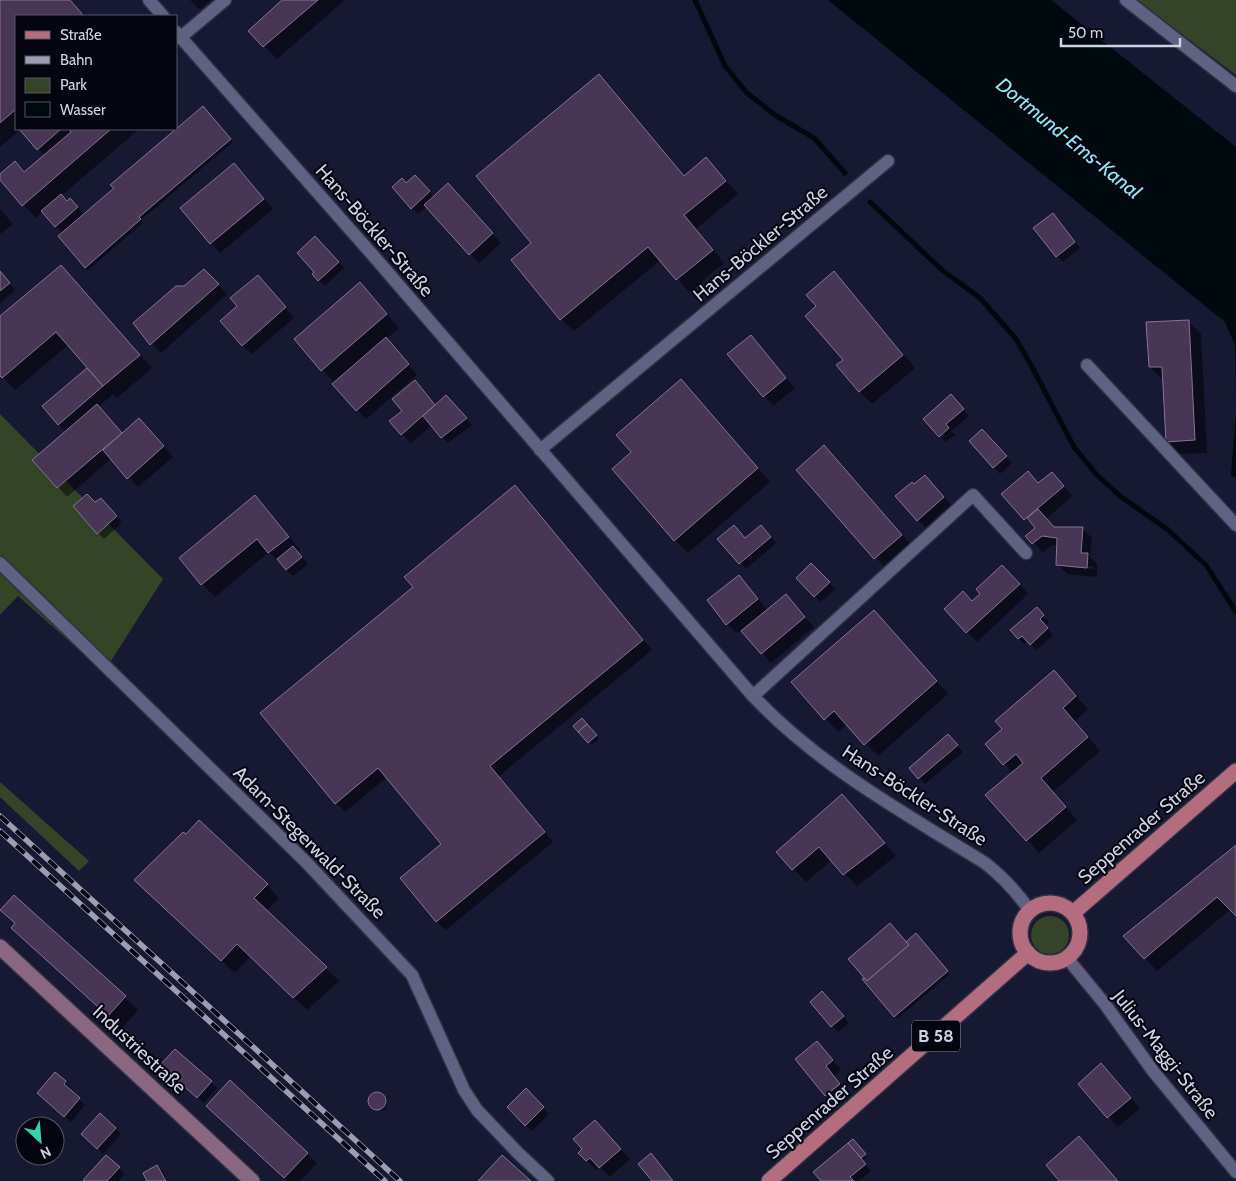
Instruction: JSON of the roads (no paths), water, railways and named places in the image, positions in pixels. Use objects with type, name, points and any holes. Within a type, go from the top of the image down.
[{"type":"main road","name":"Seppenrader Straße","points":[[1073,913],[1236,771]]},
{"type":"main road","points":[[1053,903],[1073,913],[1079,925],[1080,937],[1076,948],[1068,958],[1058,962],[1047,963],[1037,960],[1028,953],[1022,943],[1020,932],[1023,920],[1030,911],[1041,905],[1053,903]]},
{"type":"main road","name":"Seppenrader Straße","points":[[769,1181],[1028,953]]},
{"type":"street","points":[[149,0],[162,15]]},
{"type":"street","name":"Hans-Böckler-Straße","points":[[225,0],[178,34],[377,260],[752,696],[775,720],[859,786],[985,863],[1016,891],[1030,911]]},
{"type":"street","points":[[1126,0],[1236,86]]},
{"type":"street","name":"Hans-Böckler-Straße","points":[[540,450],[888,161]]},
{"type":"street","points":[[1087,365],[1236,525]]},
{"type":"street","points":[[752,696],[973,495],[1026,553]]},
{"type":"street","name":"Adam-Stegerwald-Straße","points":[[0,563],[307,863],[412,975],[464,1090],[477,1110],[548,1181]]},
{"type":"street","name":"Industriestraße","points":[[0,947],[252,1181]]},
{"type":"street","name":"Julius-Maggi-Straße","points":[[1068,958],[1104,1003],[1153,1071],[1236,1172]]},
{"type":"water","name":"Dortmund-Ems-Kanal","points":[[828,0],[1051,0],[1236,147],[1236,400],[1235,345],[1225,322]]},
{"type":"water","points":[[1236,412],[1236,478],[1231,475]]},
{"type":"waterway","points":[[695,0],[725,66],[747,93],[775,115],[814,138],[845,173]]},
{"type":"waterway","points":[[870,202],[942,270],[980,298],[1016,339],[1074,447],[1096,474],[1120,496],[1167,529],[1206,565],[1236,612]]},
{"type":"railway","points":[[0,816],[400,1181]]},
{"type":"railway","points":[[0,831],[385,1181]]}]
